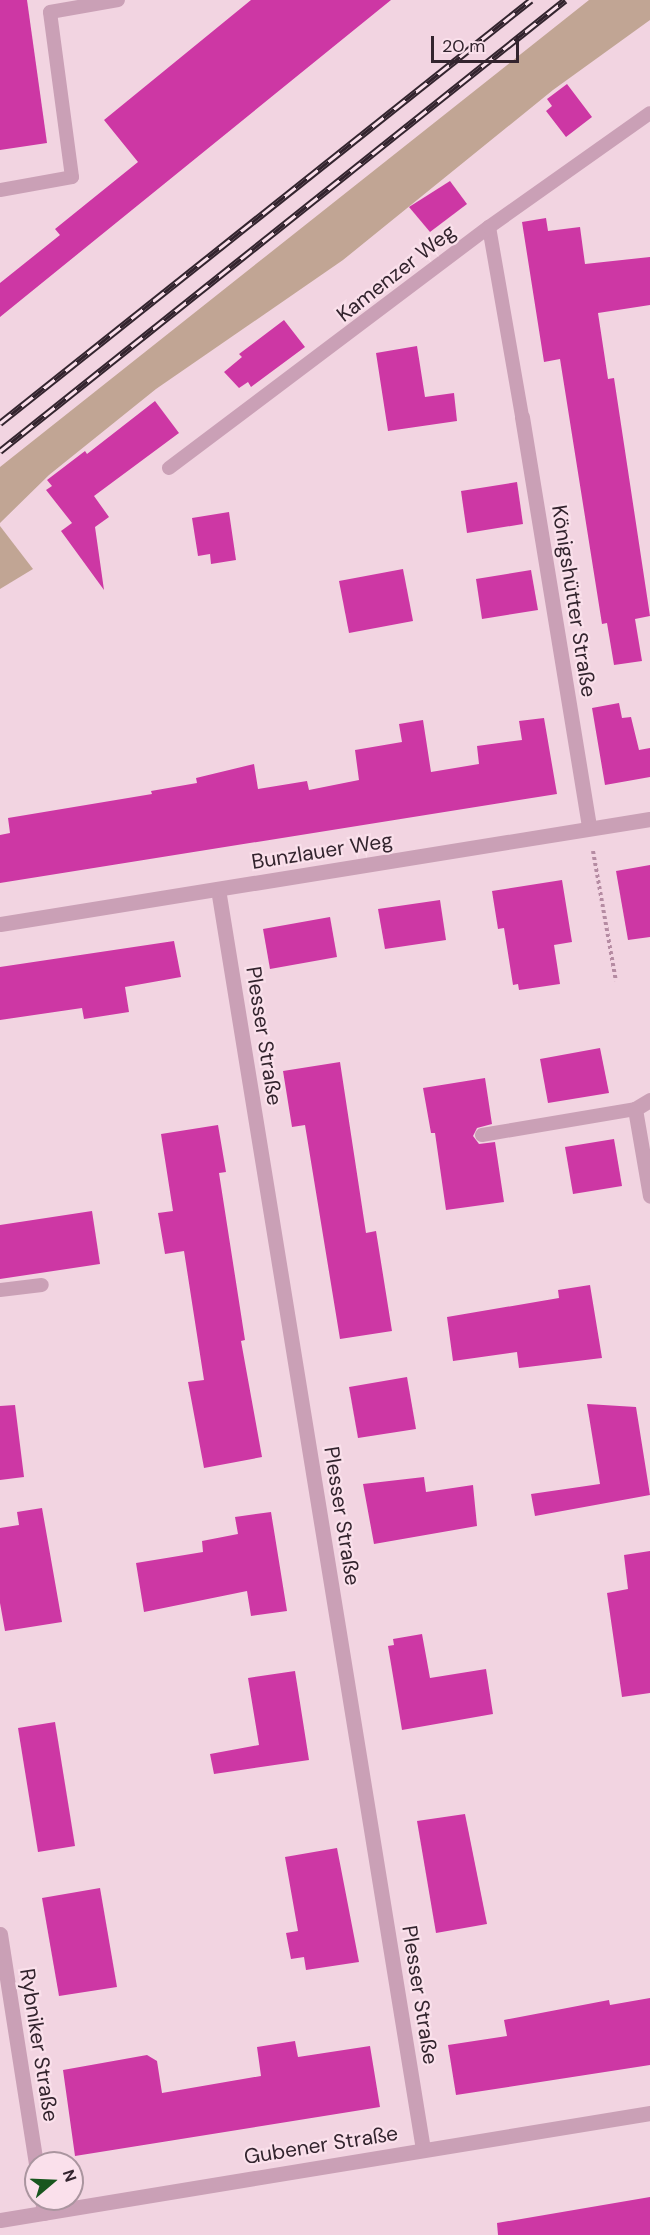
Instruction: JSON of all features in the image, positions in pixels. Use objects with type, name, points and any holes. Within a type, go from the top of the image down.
[{"type":"street","name":"Königshütter Straße","points":[[522,417],[590,828]]},
{"type":"street","name":"Bunzlauer Weg","points":[[0,924],[650,819]]},
{"type":"street","name":"Plesser Straße","points":[[218,889],[423,2149]]},
{"type":"street","points":[[650,1100],[635,1110],[650,1196]]},
{"type":"street","name":"Rybniker Straße","points":[[0,1934],[34,2151]]},
{"type":"street","name":"Gubener Straße","points":[[84,2200],[650,2114]]},
{"type":"street","name":"Gubener Straße","points":[[0,2220],[28,2211]]},
{"type":"lane","points":[[0,190],[72,177],[50,12],[117,0]]},
{"type":"lane","name":"Kamenzer Weg","points":[[169,468],[489,227],[650,113]]},
{"type":"lane","name":"Königshütter Straße","points":[[489,227],[522,417]]},
{"type":"lane","points":[[482,1135],[635,1110]]},
{"type":"lane","points":[[0,1290],[42,1285]]},
{"type":"path","points":[[590,828],[616,981]]},
{"type":"shaded area","points":[[589,0],[650,0],[650,20],[553,90],[343,260],[156,389],[49,475],[0,523],[0,467]]},
{"type":"shaded area","points":[[0,526],[33,569],[0,589]]},
{"type":"building","points":[[0,0],[27,0],[47,143],[0,150]]},
{"type":"building","points":[[251,0],[391,0],[0,317],[0,283],[60,235],[55,229],[138,162],[104,120]]},
{"type":"building","points":[[567,84],[592,117],[566,137],[546,111],[552,106],[547,99]]},
{"type":"building","points":[[450,181],[467,204],[430,232],[409,207]]},
{"type":"building","points":[[546,218],[548,231],[580,227],[585,264],[650,257],[650,305],[598,313],[608,379],[614,378],[650,616],[635,619],[642,661],[614,665],[607,623],[602,624],[560,359],[544,362],[522,222]]},
{"type":"building","points":[[284,320],[305,347],[251,387],[248,382],[239,388],[224,372],[242,357],[239,354]]},
{"type":"building","points":[[417,346],[425,397],[454,393],[457,421],[388,431],[376,353]]},
{"type":"building","points":[[155,401],[179,433],[94,496],[109,517],[95,527],[104,590],[61,531],[72,523],[46,490],[52,486],[47,480],[85,451],[87,454]]},
{"type":"building","points":[[517,482],[523,524],[467,533],[461,491]]},
{"type":"building","points":[[229,512],[236,560],[211,564],[210,554],[198,556],[192,518]]},
{"type":"building","points":[[403,569],[413,621],[349,633],[339,581]]},
{"type":"building","points":[[531,570],[538,610],[482,619],[476,579]]},
{"type":"building","points":[[619,703],[622,718],[631,717],[639,750],[650,748],[650,777],[605,785],[592,708]]},
{"type":"building","points":[[544,718],[557,794],[0,883],[0,835],[10,833],[8,818],[152,794],[151,791],[197,783],[196,778],[254,764],[258,789],[307,781],[309,790],[359,780],[355,750],[402,742],[399,724],[423,720],[431,772],[479,764],[477,746],[522,740],[519,721]]},
{"type":"building","points":[[650,865],[650,937],[628,940],[616,871]]},
{"type":"building","points":[[562,880],[572,942],[554,945],[560,984],[519,990],[518,984],[513,985],[504,928],[498,929],[492,891]]},
{"type":"building","points":[[440,900],[446,940],[385,949],[378,909]]},
{"type":"building","points":[[330,917],[337,957],[270,969],[263,929]]},
{"type":"building","points":[[174,941],[181,977],[125,987],[129,1012],[84,1019],[82,1008],[0,1020],[0,967]]},
{"type":"building","points":[[600,1048],[609,1093],[548,1103],[540,1059]]},
{"type":"building","points":[[340,1062],[366,1233],[376,1231],[392,1331],[340,1339],[305,1125],[292,1127],[283,1071]]},
{"type":"building","points":[[485,1078],[492,1124],[477,1128],[473,1136],[479,1144],[495,1142],[504,1202],[446,1210],[435,1133],[431,1133],[423,1088]]},
{"type":"building","points":[[218,1125],[226,1172],[219,1173],[245,1340],[241,1341],[262,1457],[204,1468],[188,1382],[204,1380],[184,1251],[165,1254],[158,1213],[173,1211],[161,1134]]},
{"type":"building","points":[[614,1139],[622,1186],[573,1194],[565,1147]]},
{"type":"building","points":[[92,1211],[100,1264],[0,1279],[0,1225]]},
{"type":"building","points":[[590,1285],[602,1358],[519,1368],[517,1352],[453,1361],[447,1317],[559,1298],[558,1290]]},
{"type":"building","points":[[407,1377],[416,1429],[358,1438],[349,1387]]},
{"type":"building","points":[[587,1404],[636,1407],[650,1495],[535,1516],[531,1494],[600,1484]]},
{"type":"building","points":[[15,1405],[24,1477],[0,1480],[0,1406]]},
{"type":"building","points":[[424,1477],[426,1492],[473,1485],[477,1526],[374,1544],[363,1484]]},
{"type":"building","points":[[42,1508],[62,1622],[5,1631],[0,1603],[0,1528],[19,1525],[17,1512]]},
{"type":"building","points":[[271,1512],[287,1611],[251,1616],[247,1591],[144,1612],[136,1563],[203,1552],[202,1541],[238,1534],[235,1517]]},
{"type":"building","points":[[650,1551],[650,1693],[622,1697],[607,1593],[628,1589],[624,1555]]},
{"type":"building","points":[[422,1634],[430,1678],[486,1669],[493,1714],[402,1730],[388,1646],[394,1645],[393,1639]]},
{"type":"building","points":[[295,1671],[309,1760],[214,1774],[210,1754],[259,1745],[248,1678]]},
{"type":"building","points":[[55,1722],[75,1846],[38,1852],[18,1728]]},
{"type":"building","points":[[465,1814],[487,1924],[436,1933],[417,1821]]},
{"type":"building","points":[[337,1848],[359,1962],[306,1970],[304,1957],[291,1959],[286,1933],[298,1931],[285,1857]]},
{"type":"building","points":[[100,1888],[117,1987],[59,1996],[42,1898]]},
{"type":"building","points":[[650,1998],[650,2065],[456,2095],[448,2045],[507,2036],[504,2020],[609,2000],[610,2005]]},
{"type":"building","points":[[295,2041],[298,2057],[370,2046],[380,2107],[84,2155],[84,2151],[74,2151],[63,2070],[147,2055],[157,2061],[162,2093],[261,2076],[257,2047]]},
{"type":"building","points":[[650,2197],[650,2235],[498,2235],[497,2223]]},
{"type":"railway","points":[[0,423],[531,0]]},
{"type":"railway","points":[[0,451],[565,0]]}]
